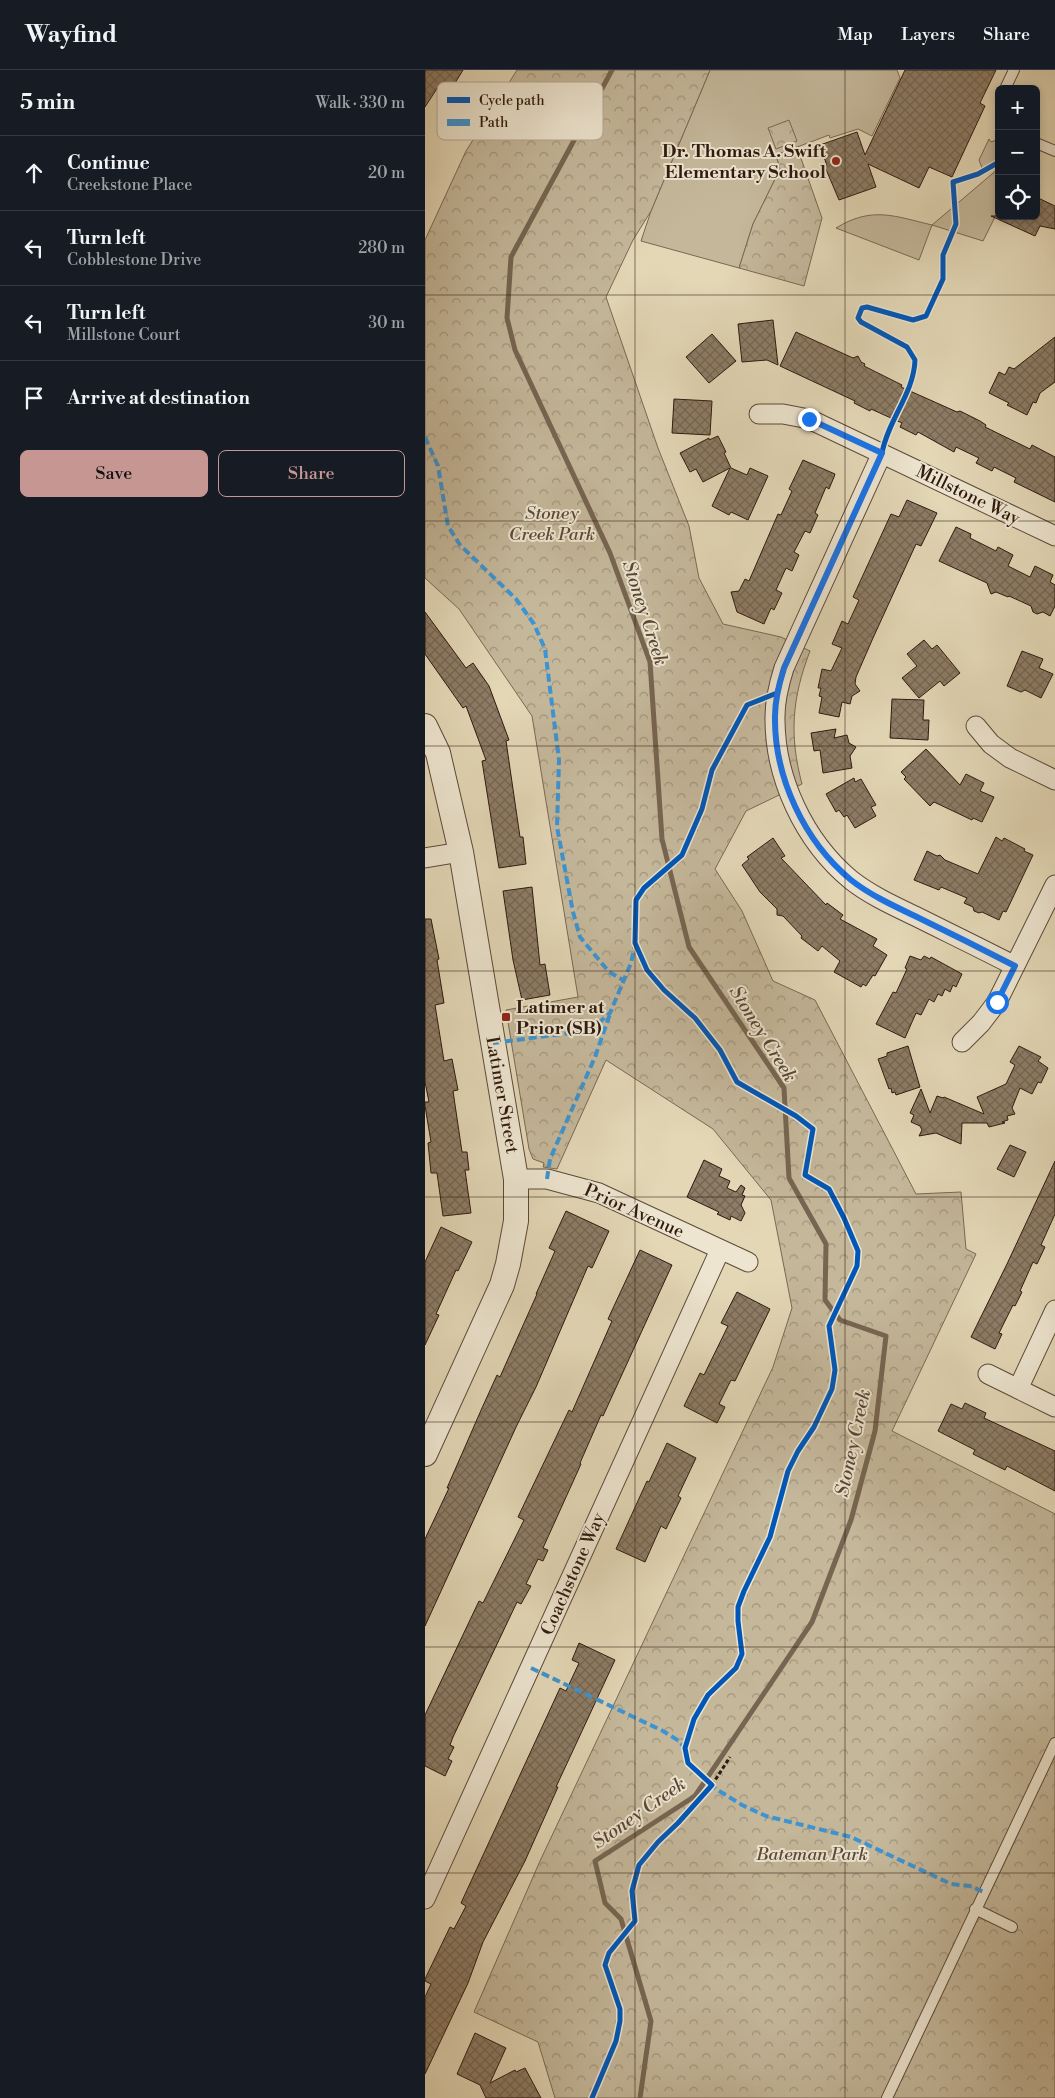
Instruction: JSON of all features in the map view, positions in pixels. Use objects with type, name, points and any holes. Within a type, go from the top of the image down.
[{"type":"street","name":"Millstone Way","points":[[759,414],[783,414],[809,419],[1055,536]]},
{"type":"street","points":[[882,453],[784,668],[777,693],[775,716],[780,763],[787,787],[804,824],[825,854],[851,880],[883,900],[1015,966]]},
{"type":"street","name":"Latimer Street","points":[[425,726],[438,753],[461,852],[516,1178],[515,1221],[509,1264],[503,1284],[425,1454]]},
{"type":"street","points":[[976,726],[991,744],[1010,758],[1055,780]]},
{"type":"street","points":[[425,858],[461,852]]},
{"type":"street","points":[[962,1042],[981,1023],[997,1002],[1055,885]]},
{"type":"street","name":"Prior Avenue","points":[[516,1178],[547,1179],[599,1193],[748,1262]]},
{"type":"street","name":"Coachstone Way","points":[[425,1899],[720,1250]]},
{"type":"street","points":[[1017,1389],[1055,1310]]},
{"type":"street","points":[[988,1374],[1055,1407]]},
{"type":"lane","points":[[1007,85],[1014,70]]},
{"type":"lane","points":[[1040,145],[1055,151]]},
{"type":"lane","points":[[887,2098],[1055,1743]]},
{"type":"lane","points":[[975,1909],[1012,1927]]},
{"type":"path","points":[[712,1785],[730,1756]]},
{"type":"green space","points":[[517,70],[710,70],[651,211],[633,240],[606,297],[658,448],[689,526],[699,578],[723,624],[781,637],[810,651],[799,685],[794,717],[795,749],[802,784],[746,811],[715,869],[742,911],[773,981],[815,1000],[916,1194],[961,1192],[966,1249],[976,1254],[892,1431],[1055,1514],[1055,2098],[555,2098],[538,2042],[474,2012],[540,1861],[773,1367],[792,1308],[771,1200],[713,1129],[606,1060],[557,1169],[543,1167],[544,1163],[533,1159],[529,1149],[506,1010],[578,997],[532,716],[459,609],[425,578],[425,240],[473,140],[603,140],[603,82],[509,82]]},
{"type":"green space","points":[[710,70],[897,70],[900,78],[872,136],[858,129],[830,138],[829,135],[776,155],[780,169],[753,224],[739,268],[641,241],[651,211]]},
{"type":"green space","points":[[789,120],[797,141],[776,149],[768,128]]},
{"type":"green space","points":[[989,139],[991,142],[995,140],[995,160],[982,168],[979,160]]},
{"type":"green space","points":[[797,147],[822,218],[804,286],[739,268],[753,224],[780,169],[776,155]]},
{"type":"green space","points":[[995,171],[995,217],[983,241],[932,225]]},
{"type":"green space","points":[[872,215],[894,216],[932,225],[919,260],[836,228],[849,221]]},
{"type":"building","points":[[425,70],[463,70],[456,82],[437,82],[437,89],[425,107]]},
{"type":"building","name":"Dr. Thomas A. Swift Elementary School","points":[[905,70],[996,70],[980,103],[985,106],[952,177],[929,167],[919,188],[868,164],[876,187],[839,200],[825,167],[827,166],[820,145],[857,132],[865,155]]},
{"type":"building","points":[[1040,199],[1055,206],[1055,229],[1040,226],[1035,236],[1000,220],[1040,220]]},
{"type":"building","points":[[773,320],[778,365],[767,360],[742,362],[738,324]]},
{"type":"building","points":[[796,332],[853,358],[858,356],[861,362],[865,364],[864,366],[902,385],[901,387],[957,412],[960,411],[980,421],[986,425],[985,427],[1030,449],[1032,445],[1055,457],[1055,502],[1014,482],[1016,478],[994,467],[992,471],[976,463],[979,458],[956,447],[954,452],[918,432],[916,435],[900,427],[902,423],[871,409],[870,411],[854,403],[855,401],[780,366]]},
{"type":"building","points":[[712,334],[736,361],[709,383],[686,357]]},
{"type":"building","points":[[1055,337],[1055,382],[1040,393],[1036,403],[1033,402],[1027,415],[989,393],[999,372],[1005,375],[1009,367],[1014,369]]},
{"type":"building","points":[[674,399],[712,401],[710,435],[672,433]]},
{"type":"building","points":[[718,436],[731,468],[747,475],[750,468],[768,476],[748,520],[731,512],[729,515],[712,506],[730,468],[703,482],[696,469],[690,472],[680,453],[709,438],[709,440]]},
{"type":"building","points":[[803,460],[835,474],[829,489],[826,487],[815,513],[818,515],[810,533],[805,531],[794,552],[799,555],[792,571],[786,568],[776,590],[782,593],[774,610],[771,608],[764,624],[737,612],[731,592],[739,591],[745,579],[749,581],[778,514],[781,515],[792,491],[789,489]]},
{"type":"building","points":[[907,500],[937,513],[921,546],[916,544],[856,677],[855,684],[860,691],[852,696],[850,704],[842,702],[839,717],[819,713],[822,697],[819,696],[821,688],[818,688],[822,669],[831,671],[842,648],[832,644],[842,621],[848,624],[859,600],[853,597],[891,514],[899,517]]},
{"type":"building","points":[[956,527],[971,534],[970,538],[996,551],[998,547],[1013,555],[1008,566],[1030,577],[1035,566],[1053,575],[1050,582],[1055,585],[1055,606],[1050,616],[1043,612],[1037,614],[1033,612],[1031,606],[1009,596],[996,592],[991,594],[987,583],[939,561]]},
{"type":"building","points":[[425,612],[466,668],[473,663],[489,686],[509,740],[506,741],[520,837],[523,837],[526,864],[499,868],[482,761],[486,760],[466,706],[463,708],[425,654]]},
{"type":"building","points":[[924,640],[932,649],[937,645],[960,673],[944,686],[940,681],[919,698],[902,678],[917,666],[907,654]]},
{"type":"building","points":[[1022,651],[1043,659],[1039,668],[1053,674],[1041,698],[1025,690],[1021,692],[1007,686]]},
{"type":"building","points":[[892,699],[924,700],[923,720],[929,720],[928,740],[890,738]]},
{"type":"building","points":[[836,729],[834,738],[847,735],[849,743],[856,747],[850,756],[852,768],[823,773],[820,750],[814,751],[811,733]]},
{"type":"building","points":[[926,749],[960,785],[966,774],[984,783],[980,791],[994,797],[982,822],[973,818],[972,820],[934,802],[930,806],[904,779],[906,777],[901,772]]},
{"type":"building","points":[[854,778],[855,782],[861,779],[876,805],[871,807],[876,816],[855,828],[847,815],[844,817],[839,810],[836,812],[826,794]]},
{"type":"building","points":[[996,837],[1002,841],[1004,838],[1033,855],[1006,912],[1003,911],[999,920],[982,912],[974,911],[973,907],[964,903],[967,898],[941,887],[939,890],[914,880],[927,851],[937,856],[940,855],[945,860],[978,874]]},
{"type":"building","points":[[773,838],[785,856],[781,858],[826,905],[827,903],[843,915],[840,919],[877,939],[873,946],[887,955],[875,976],[873,975],[866,986],[863,984],[861,987],[834,972],[840,961],[822,946],[818,951],[801,938],[802,936],[783,916],[777,915],[777,909],[760,892],[742,865],[749,859],[747,857]]},
{"type":"building","points":[[532,887],[540,965],[545,964],[550,995],[522,1000],[513,960],[503,891]]},
{"type":"building","points":[[425,919],[431,919],[439,959],[437,960],[444,1003],[435,1005],[444,1061],[452,1059],[458,1090],[453,1091],[462,1152],[467,1152],[469,1170],[465,1170],[471,1213],[443,1216],[437,1173],[431,1173],[428,1143],[431,1142],[425,1106],[425,1102],[429,1102],[425,1082]]},
{"type":"building","points":[[910,956],[921,960],[924,956],[930,959],[931,957],[962,974],[956,987],[953,985],[950,992],[945,989],[942,996],[938,994],[934,1002],[929,999],[921,1015],[916,1013],[905,1038],[876,1024],[893,992],[896,993],[907,969],[905,968]]},
{"type":"building","points":[[908,1046],[920,1087],[896,1095],[895,1092],[892,1093],[891,1088],[889,1089],[878,1059],[887,1056],[887,1053]]},
{"type":"building","points":[[1019,1046],[1041,1057],[1038,1061],[1048,1068],[1041,1083],[1038,1082],[1032,1094],[1020,1088],[1012,1108],[1015,1114],[1007,1116],[1008,1120],[1002,1122],[1005,1123],[989,1127],[987,1123],[962,1123],[961,1144],[936,1133],[919,1136],[922,1130],[920,1126],[911,1122],[914,1115],[910,1113],[921,1089],[930,1113],[937,1096],[944,1097],[984,1114],[977,1097],[1006,1084],[1015,1065],[1010,1062]]},
{"type":"building","points":[[1010,1145],[1026,1152],[1014,1177],[997,1169]]},
{"type":"building","points":[[704,1160],[722,1169],[719,1176],[730,1181],[727,1188],[736,1192],[741,1185],[745,1188],[742,1195],[745,1196],[741,1205],[745,1213],[741,1221],[731,1216],[730,1220],[717,1214],[719,1212],[687,1197]]},
{"type":"building","points":[[1055,1161],[1055,1214],[1041,1245],[1045,1247],[1037,1264],[1033,1262],[1020,1291],[1022,1292],[999,1333],[1002,1334],[995,1349],[971,1337]]},
{"type":"building","points":[[566,1211],[609,1231],[592,1268],[588,1266],[536,1387],[425,1626],[425,1539],[497,1375],[500,1377],[537,1294],[555,1251],[549,1248]]},
{"type":"building","points":[[441,1227],[472,1242],[458,1271],[456,1270],[436,1314],[439,1315],[425,1345],[425,1262]]},
{"type":"building","points":[[640,1250],[672,1265],[580,1463],[543,1548],[548,1550],[543,1561],[538,1559],[526,1584],[531,1586],[521,1604],[517,1602],[453,1737],[450,1745],[454,1747],[448,1759],[452,1761],[445,1776],[425,1766],[425,1715],[479,1601],[483,1603],[524,1520],[518,1517],[569,1410],[572,1412],[612,1321],[608,1319]]},
{"type":"building","points":[[737,1292],[770,1309],[735,1381],[731,1380],[719,1404],[725,1407],[717,1423],[684,1406],[700,1373],[704,1375],[728,1326],[721,1323]]},
{"type":"building","points":[[965,1403],[986,1413],[984,1418],[1055,1451],[1055,1491],[1007,1466],[1005,1470],[973,1454],[975,1450],[938,1431],[951,1404],[962,1409]]},
{"type":"building","points":[[667,1443],[696,1458],[678,1496],[681,1498],[666,1529],[661,1526],[645,1562],[616,1549],[647,1481],[649,1482]]},
{"type":"building","points":[[579,1643],[615,1660],[556,1787],[558,1787],[525,1861],[483,1942],[468,1983],[425,2074],[425,1997],[431,1984],[425,1981],[425,1979],[450,1927],[454,1929],[466,1906],[461,1903],[560,1688],[566,1691],[579,1663],[572,1660]]},
{"type":"building","points":[[475,2033],[506,2048],[490,2083],[515,2070],[516,2072],[525,2068],[541,2098],[486,2098],[480,2085],[457,2074]]},
{"type":"waterway","name":"Stoney Creek","points":[[603,87],[612,70]]},
{"type":"waterway","name":"Stoney Creek","points":[[574,140],[511,257],[507,318],[515,350],[610,553],[650,662],[662,839],[689,947],[784,1088],[789,1178],[826,1244],[825,1300],[840,1320],[886,1336],[875,1431],[851,1520],[812,1622],[695,1796],[595,1861],[605,1903],[621,1919],[651,2021],[640,2098]]},
{"type":"marked path","points":[[425,437],[438,466],[448,526],[460,545],[516,599],[534,624],[545,649],[559,760],[557,827],[573,912],[580,937],[609,972],[623,980]]},
{"type":"marked path","points":[[493,1043],[578,1032],[595,1026],[610,1013],[631,963],[635,944]]},
{"type":"marked path","points":[[547,1179],[550,1159],[595,1057],[610,1014]]},
{"type":"marked path","points":[[531,1668],[663,1731],[679,1741],[685,1748]]},
{"type":"marked path","points":[[710,1783],[716,1789],[742,1805],[766,1816],[851,1837],[951,1884],[970,1886],[984,1892]]},
{"type":"cycle path","points":[[592,2098],[616,2041],[620,2021],[620,2009],[605,1965],[609,1953],[635,1921],[632,1891],[639,1865],[712,1785],[688,1763],[685,1748],[694,1719],[708,1695],[736,1668],[742,1654],[738,1607],[770,1537],[788,1471],[798,1451],[814,1427],[832,1389],[835,1370],[829,1326],[857,1266],[858,1251],[829,1189],[805,1175],[813,1129],[796,1116],[737,1082],[720,1050],[695,1018],[664,990],[647,970],[635,943],[636,900],[644,888],[682,855],[702,809],[712,770],[747,705],[777,693],[784,668],[882,453],[885,441],[906,395],[914,372],[915,360],[907,347],[861,322],[858,318],[862,308],[867,307],[913,320],[926,316],[943,279],[943,255],[956,224],[953,182],[978,174],[995,164]]},
{"type":"place","name":"Dr. Thomas A. Swift Elementary School","points":[[836,161]]},
{"type":"place","name":"Latimer at Prior (SB)","points":[[506,1017]]},
{"type":"route","points":[[809,419],[882,453],[784,668],[777,693],[775,716],[780,763],[787,787],[804,824],[825,854],[851,880],[883,900],[1015,966],[997,1002]]},
{"type":"park label","name":"Stoney Creek Park","points":[[552,523]]},
{"type":"park label","name":"Bateman Park","points":[[812,1854]]}]
